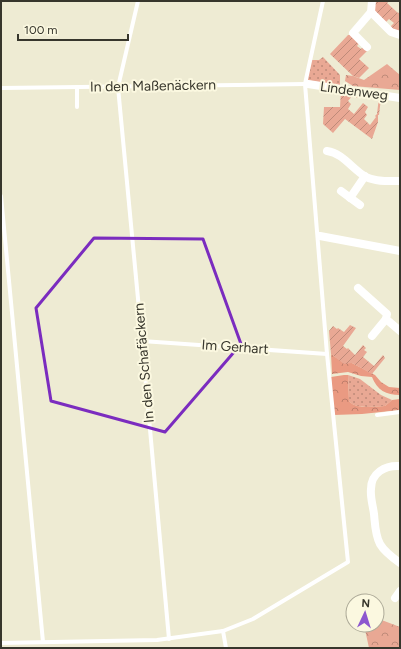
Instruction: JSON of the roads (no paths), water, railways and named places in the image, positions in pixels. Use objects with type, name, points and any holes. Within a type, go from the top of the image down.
[{"type":"street","points":[[367,47],[351,33],[371,12],[372,1]]},
{"type":"street","points":[[371,12],[391,32],[400,35]]},
{"type":"street","name":"Lindenweg","points":[[306,84],[400,98]]},
{"type":"street","points":[[327,151],[338,154],[365,176],[386,181],[400,181]]},
{"type":"street","points":[[350,198],[365,176]]},
{"type":"street","points":[[341,191],[360,205]]},
{"type":"street","points":[[320,236],[400,251]]},
{"type":"street","points":[[358,288],[387,314],[386,319],[372,336]]},
{"type":"street","points":[[386,319],[400,331]]},
{"type":"street","points":[[400,466],[381,469],[377,472],[370,488],[376,534],[380,544],[386,552],[400,562]]},
{"type":"lane","name":"In den Schafäckern","points":[[138,1],[118,86],[169,639]]},
{"type":"lane","points":[[1,642],[157,640],[222,631],[259,615],[348,562],[327,354],[306,84],[323,1]]},
{"type":"lane","name":"In den Maßenäckern","points":[[1,88],[306,84]]},
{"type":"lane","points":[[77,87],[77,107]]},
{"type":"lane","points":[[1,196],[43,642]]},
{"type":"lane","name":"Im Gerhart","points":[[142,341],[327,354]]},
{"type":"lane","points":[[378,415],[400,412]]},
{"type":"lane","points":[[222,631],[226,648]]}]
